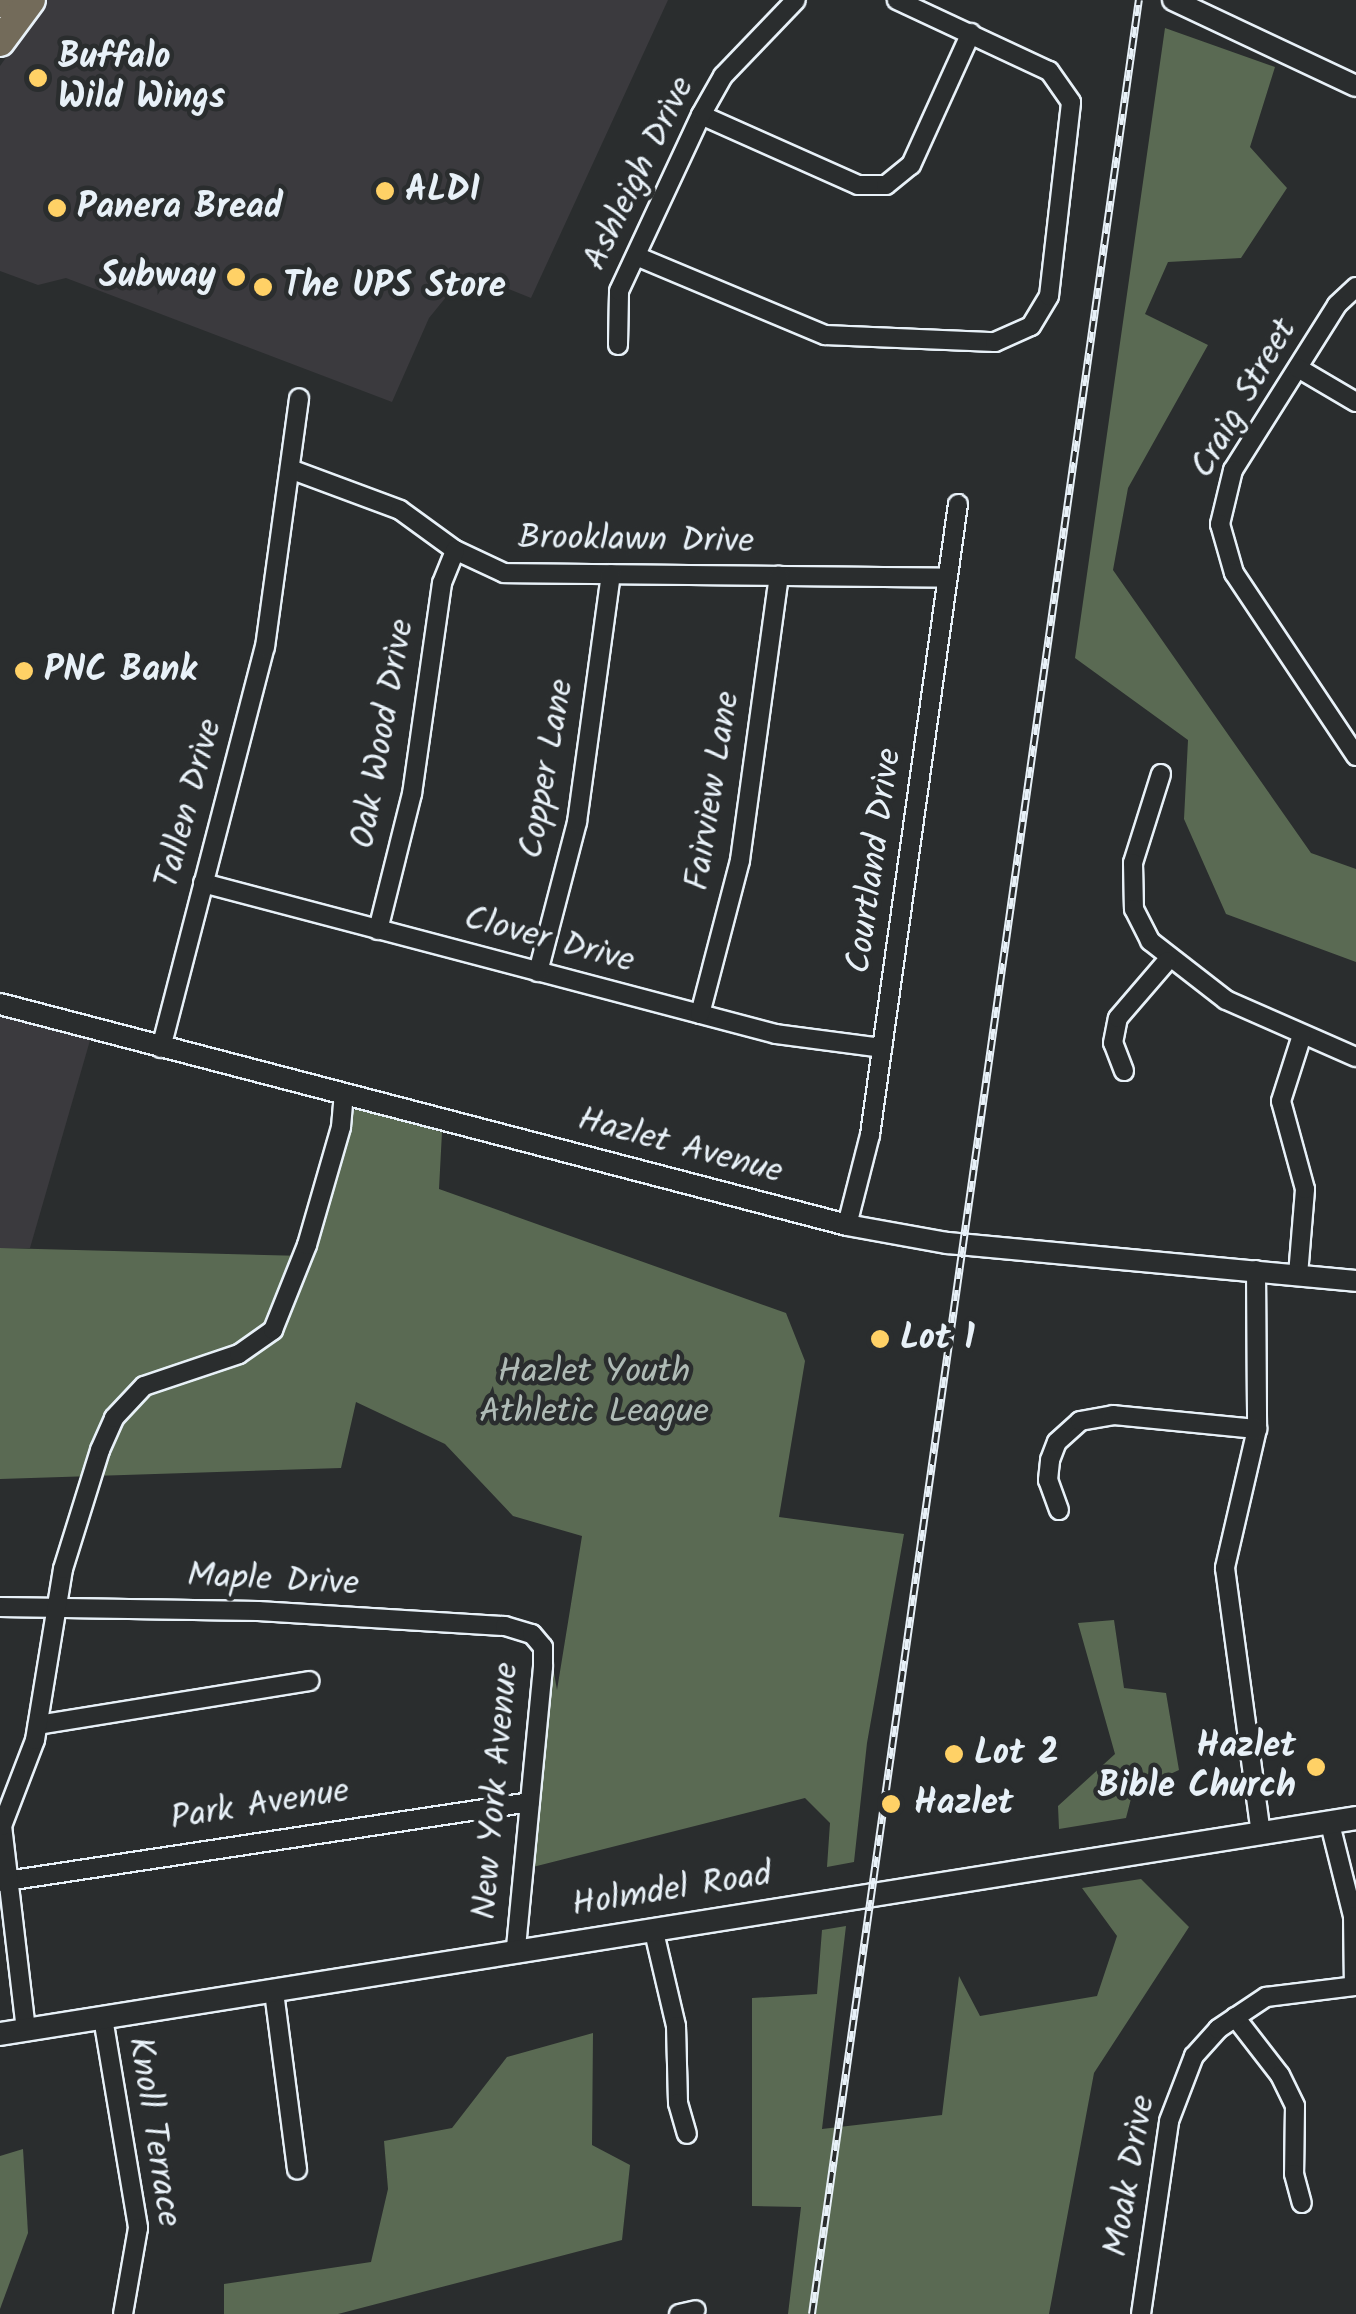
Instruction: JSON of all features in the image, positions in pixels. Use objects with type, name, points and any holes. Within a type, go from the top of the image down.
[{"type":"highway","points":[[0,42],[30,0]]},
{"type":"main road","name":"Holmdel Road","points":[[0,2034],[1356,1818]]},
{"type":"street","name":"Ashleigh Drive","points":[[618,345],[614,308],[701,116],[724,76],[796,0]]},
{"type":"street","points":[[636,256],[825,336],[994,342],[1019,334],[1040,316],[1049,296],[1074,115],[1058,78],[897,0]]},
{"type":"street","points":[[1173,0],[1356,86]]},
{"type":"street","points":[[701,116],[858,186],[886,185],[912,165],[971,33]]},
{"type":"street","name":"Craig Street","points":[[1356,287],[1298,368],[1229,478],[1222,542],[1234,573],[1356,756]]},
{"type":"street","points":[[1298,368],[1356,402]]},
{"type":"street","name":"Tallen Drive","points":[[161,1048],[265,647],[299,398]]},
{"type":"street","name":"Brooklawn Drive","points":[[290,469],[400,510],[455,550],[504,573],[947,578]]},
{"type":"street","name":"Courtland Drive","points":[[846,1226],[870,1136],[958,504]]},
{"type":"street","name":"Oak Wood Drive","points":[[378,930],[412,794],[442,582],[455,550]]},
{"type":"street","name":"Copper Lane","points":[[538,972],[577,822],[611,574]]},
{"type":"street","name":"Fairview Lane","points":[[700,1014],[740,860],[779,576]]},
{"type":"street","points":[[1161,774],[1138,835],[1132,890],[1142,928],[1168,960],[1226,1000],[1356,1056]]},
{"type":"street","name":"Clover Drive","points":[[203,883],[776,1034],[882,1048]]},
{"type":"street","points":[[1124,1071],[1113,1043],[1118,1018],[1168,960]]},
{"type":"street","name":"Hazlet Avenue","points":[[0,1004],[846,1226],[946,1243],[1356,1281]]},
{"type":"street","points":[[1298,1275],[1305,1189],[1281,1101],[1302,1035]]},
{"type":"street","points":[[26,2030],[4,1881],[4,1817],[38,1724],[56,1606],[100,1450],[121,1409],[160,1376],[250,1349],[280,1319],[341,1127],[344,1095]]},
{"type":"street","points":[[1256,1270],[1257,1429],[1225,1568],[1261,1833]]},
{"type":"street","points":[[1059,1510],[1048,1480],[1050,1460],[1057,1442],[1080,1421],[1113,1415],[1257,1429]]},
{"type":"street","name":"Maple Drive","points":[[0,1606],[505,1626],[540,1640]]},
{"type":"street","name":"New York Avenue","points":[[516,1950],[543,1667],[540,1640]]},
{"type":"street","points":[[38,1724],[309,1681]]},
{"type":"street","name":"Park Avenue","points":[[4,1881],[530,1802]]},
{"type":"street","name":"Moak Drive","points":[[1141,2314],[1175,2097],[1205,2041],[1235,2017],[1290,1990],[1355,1986],[1353,1916],[1330,1824]]},
{"type":"street","points":[[654,1932],[676,2026],[678,2103],[687,2134]]},
{"type":"street","points":[[274,1992],[297,2170]]},
{"type":"street","points":[[1235,2017],[1280,2075],[1295,2106],[1302,2204]]},
{"type":"street","name":"Knoll Terrace","points":[[103,2018],[138,2228],[122,2314]]},
{"type":"shaded area","points":[[47,0],[668,0],[531,298],[476,276],[451,291],[429,318],[392,402],[66,278],[38,285],[0,271],[0,66]]},
{"type":"shaded area","points":[[0,1004],[93,1030],[30,1248],[0,1248]]},
{"type":"green space","points":[[1165,28],[1275,67],[1250,147],[1287,188],[1241,258],[1168,262],[1145,314],[1208,345],[1128,488],[1113,570],[1311,853],[1356,869],[1356,962],[1226,914],[1184,819],[1188,740],[1075,658]]},
{"type":"green space","name":"Hazlet Youth Athletic League","points":[[355,1109],[442,1132],[439,1189],[786,1313],[805,1361],[779,1517],[904,1534],[867,1743],[854,1862],[827,1867],[830,1823],[805,1798],[521,1870],[548,1639],[557,1690],[582,1536],[513,1516],[445,1444],[356,1402],[341,1468],[0,1479],[0,1248],[305,1256],[334,1149]]},
{"type":"green space","points":[[1114,1620],[1124,1688],[1166,1693],[1179,1770],[1133,1791],[1126,1818],[1059,1829],[1058,1806],[1115,1754],[1078,1623]]},
{"type":"green space","points":[[1141,1879],[1189,1927],[1094,2073],[1049,2314],[788,2314],[801,2207],[752,2206],[752,1998],[817,1994],[822,1930],[846,1926],[822,2129],[942,2115],[959,1976],[980,2016],[1097,1996],[1117,1936],[1082,1888]]},
{"type":"green space","points":[[593,2033],[592,2145],[630,2165],[622,2240],[338,2314],[224,2314],[224,2284],[371,2262],[388,2189],[384,2141],[452,2128],[507,2057]]},
{"type":"green space","points":[[23,2149],[28,2233],[0,2309],[0,2156]]},
{"type":"railway","points":[[812,2314],[1139,0]]},
{"type":"place","name":"Buffalo Wild Wings","points":[[38,78]]},
{"type":"place","name":"ALDI","points":[[385,191]]},
{"type":"place","name":"Panera Bread","points":[[57,208]]},
{"type":"place","name":"Subway","points":[[236,277]]},
{"type":"place","name":"The UPS Store","points":[[263,287]]},
{"type":"place","name":"PNC Bank","points":[[24,671]]},
{"type":"place","name":"Lot 1","points":[[880,1339]]},
{"type":"place","name":"Lot 2","points":[[954,1754]]},
{"type":"place","name":"Hazlet Bible Church","points":[[1316,1767]]},
{"type":"place","name":"Hazlet","points":[[891,1804]]}]
